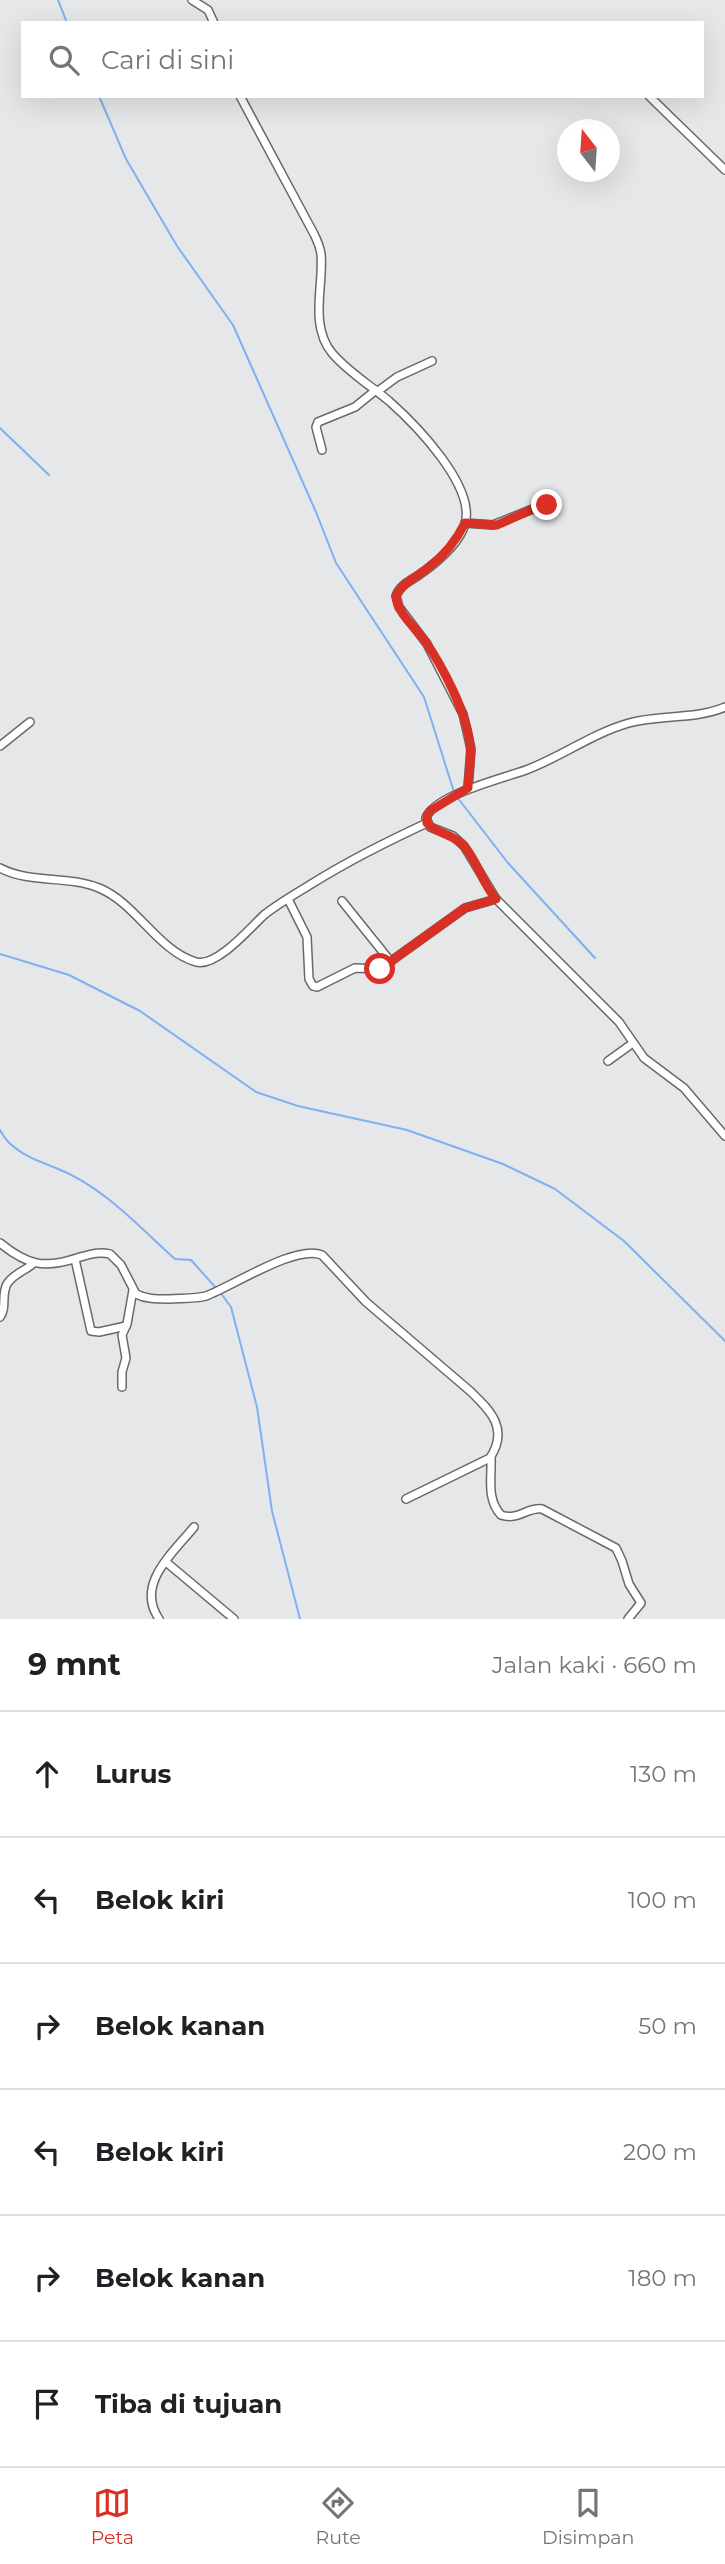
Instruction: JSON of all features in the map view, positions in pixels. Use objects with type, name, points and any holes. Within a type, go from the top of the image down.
[{"type":"street","points":[[192,0],[208,10],[213,21]]},
{"type":"street","points":[[241,98],[317,240],[321,257],[320,316],[327,345],[340,361],[409,420],[453,475],[464,503],[465,523],[459,536],[442,557],[401,587],[396,596],[399,607],[427,644],[467,726],[471,749],[464,790]]},
{"type":"street","points":[[651,98],[725,170]]},
{"type":"street","points":[[322,450],[317,422],[355,407],[397,377],[432,361]]},
{"type":"street","points":[[465,523],[493,525],[540,506],[555,508]]},
{"type":"street","points":[[725,707],[699,715],[627,723],[534,767],[464,790],[427,815],[427,823],[433,829],[453,836],[464,846],[496,899],[619,1022],[644,1058],[691,1095],[725,1136]]},
{"type":"street","points":[[0,746],[30,722]]},
{"type":"street","points":[[0,868],[20,877],[97,887],[124,904],[167,944],[198,963],[212,961],[265,915],[345,864],[427,823]]},
{"type":"street","points":[[288,899],[307,937],[309,979],[315,987],[349,970],[380,969],[465,908],[496,899]]},
{"type":"street","points":[[342,901],[391,962]]},
{"type":"street","points":[[608,1061],[633,1043]]},
{"type":"street","points":[[0,1243],[15,1256],[34,1263],[53,1265],[93,1254],[110,1254],[121,1265],[133,1290],[140,1296],[152,1299],[208,1295],[302,1254],[314,1252],[322,1255],[366,1302],[449,1372],[489,1410],[497,1426],[491,1457],[491,1496],[501,1515],[516,1517],[536,1508],[542,1509],[562,1522],[616,1548],[629,1584],[641,1603],[639,1609],[628,1619]]},
{"type":"street","points":[[75,1259],[91,1331],[99,1332],[126,1326]]},
{"type":"street","points":[[0,1317],[4,1312],[4,1291],[8,1283],[34,1263]]},
{"type":"street","points":[[122,1387],[126,1358],[122,1335],[133,1290]]},
{"type":"street","points":[[406,1499],[491,1457]]},
{"type":"street","points":[[159,1619],[152,1607],[150,1590],[166,1562],[194,1527]]},
{"type":"street","points":[[166,1562],[234,1619]]},
{"type":"waterway","points":[[58,0],[66,21]]},
{"type":"waterway","points":[[100,98],[126,159],[177,246],[233,325],[336,563],[424,697],[454,792]]},
{"type":"waterway","points":[[0,428],[49,475]]},
{"type":"waterway","points":[[457,797],[508,863],[595,958]]},
{"type":"waterway","points":[[0,954],[69,975],[140,1011],[256,1092],[298,1106],[407,1130],[503,1164],[555,1189],[624,1241],[725,1341]]},
{"type":"waterway","points":[[0,1130],[10,1144],[24,1154],[73,1176],[105,1196],[175,1259],[191,1260],[216,1288]]},
{"type":"waterway","points":[[220,1292],[231,1307],[257,1407],[272,1511],[300,1619]]},
{"type":"route","points":[[380,969],[465,908],[496,899],[464,846],[453,836],[433,829],[427,823],[426,818],[430,811],[468,788],[470,739],[463,714],[449,685],[427,644],[399,607],[396,601],[397,592],[442,557],[459,536],[465,523],[497,525],[547,505]]}]
